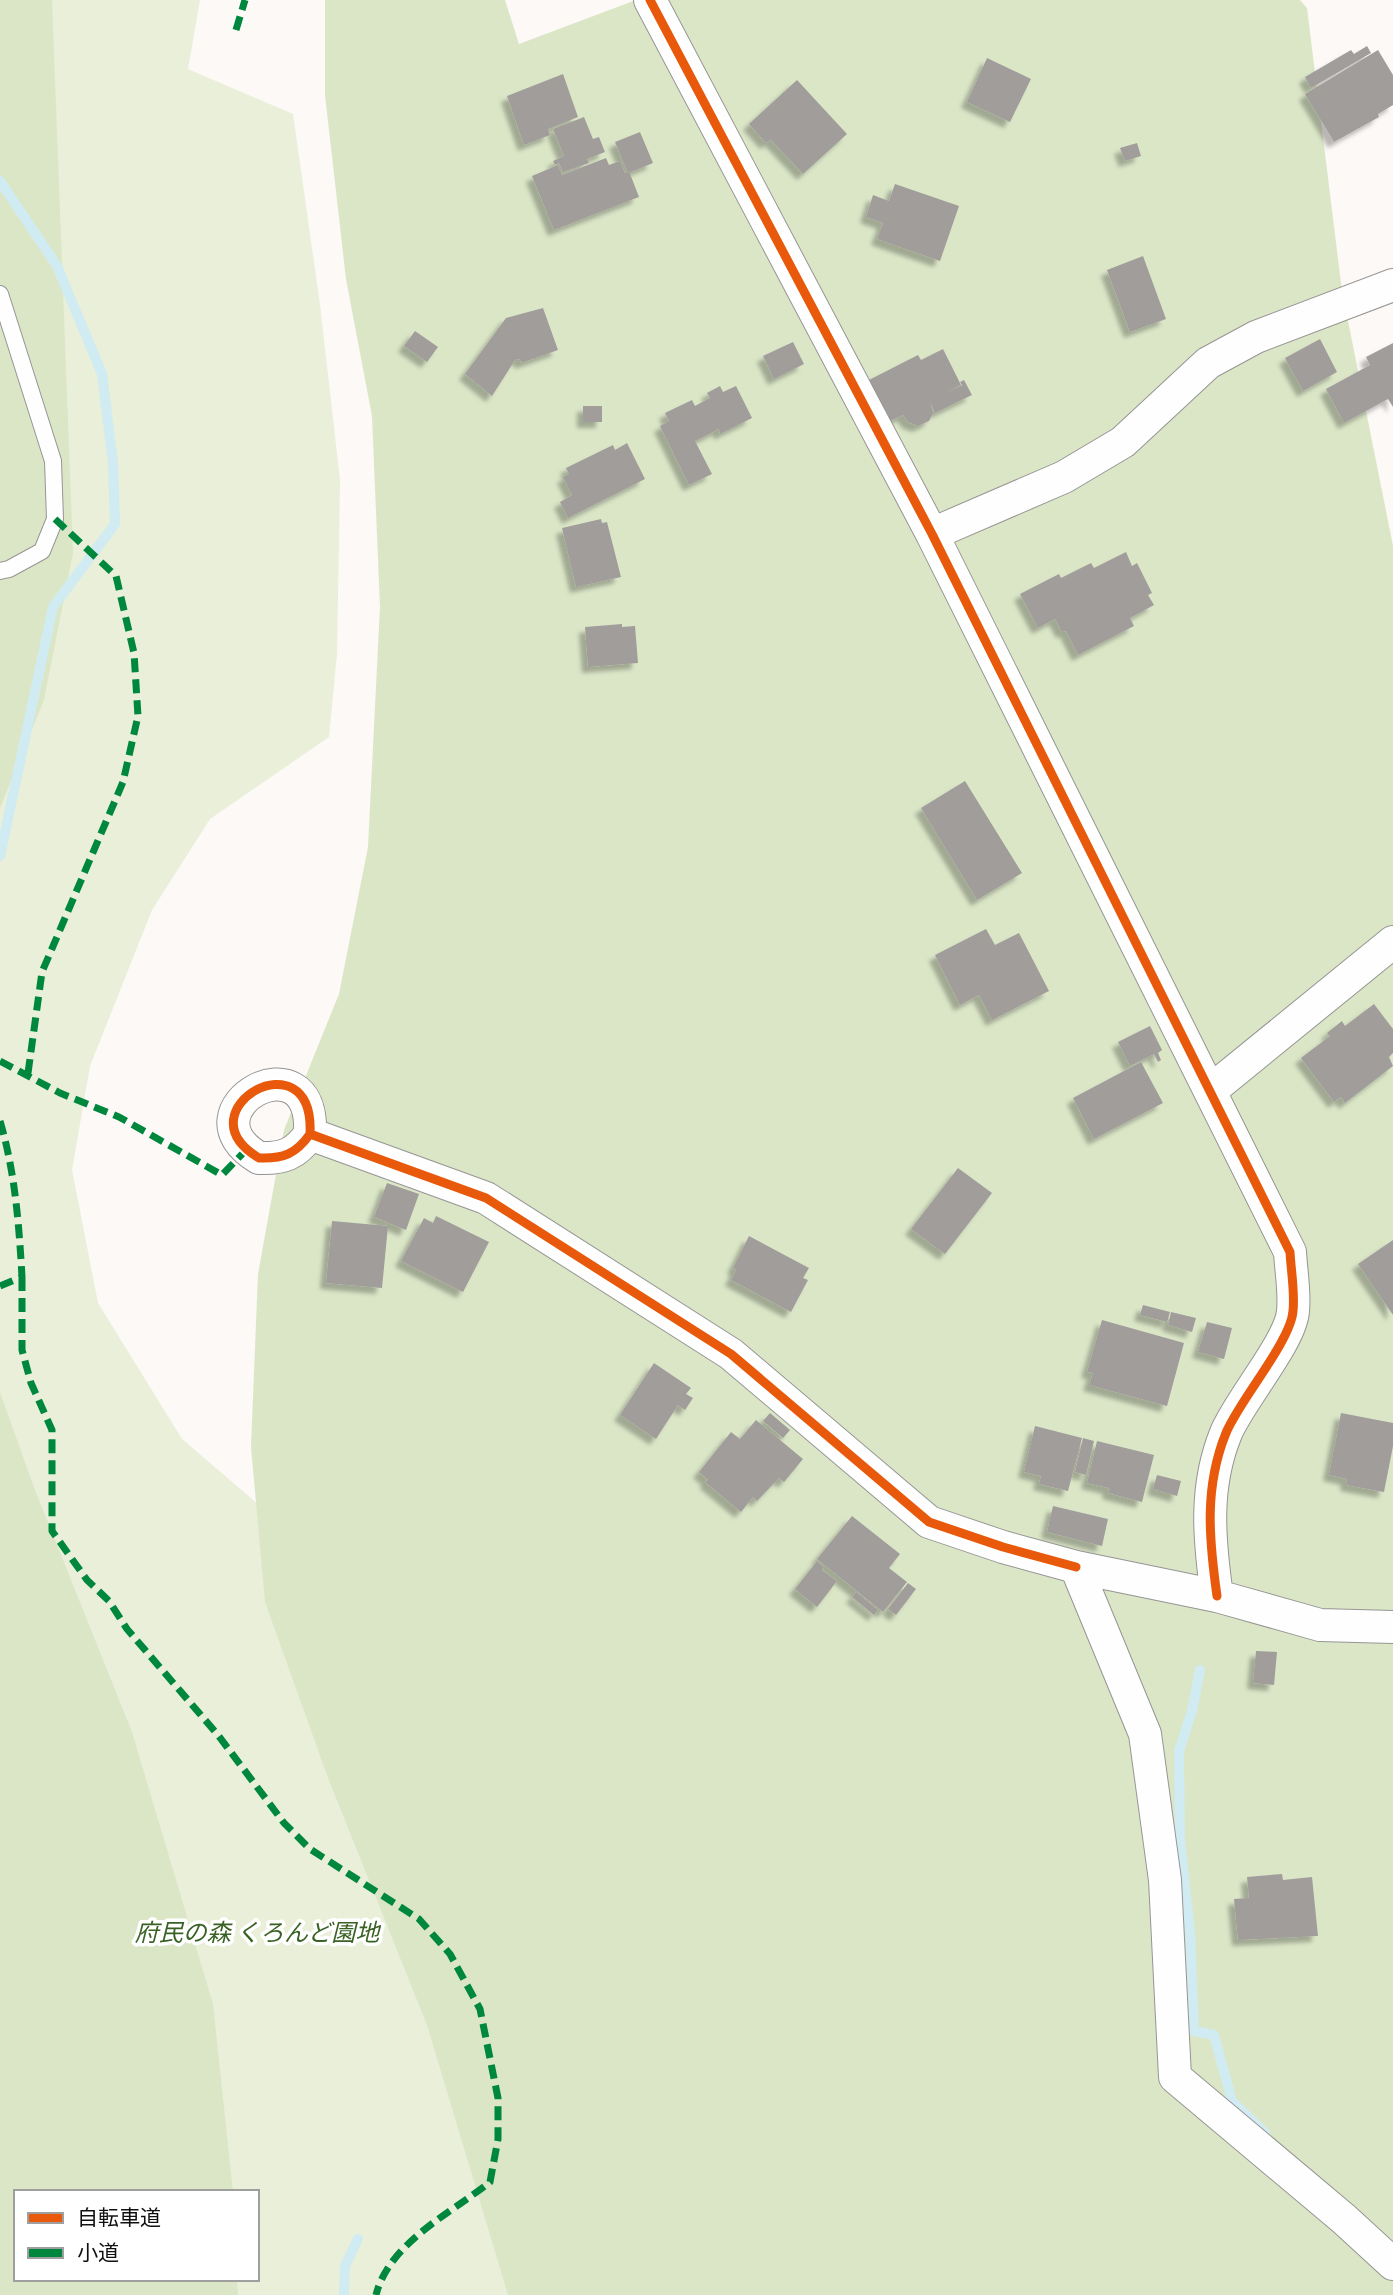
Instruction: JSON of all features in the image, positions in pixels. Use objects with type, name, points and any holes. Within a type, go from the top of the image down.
[{"type":"street","points":[[650,0],[932,534],[1290,1252],[1293,1313],[1285,1333],[1227,1431],[1212,1476],[1208,1536],[1217,1596]]},
{"type":"street","points":[[932,534],[1064,477],[1123,442],[1208,363],[1256,337],[1393,285]]},
{"type":"street","points":[[1210,1091],[1393,942]]},
{"type":"street","points":[[310,1134],[486,1198],[731,1354],[929,1522],[1003,1548],[1076,1567],[1217,1596],[1320,1625],[1393,1627]]},
{"type":"street","points":[[1076,1567],[1145,1734],[1165,1880],[1175,2077],[1344,2219],[1393,2264]]},
{"type":"lane","points":[[0,294],[53,461],[55,519],[42,551],[9,569],[0,570]]},
{"type":"green space","name":"府民の森 くろんど園地","points":[[0,0],[200,0],[188,69],[293,114],[320,305],[340,480],[337,653],[329,737],[210,819],[152,910],[90,1066],[72,1170],[98,1303],[182,1439],[366,1597],[561,2295],[0,2295]]},
{"type":"green space","points":[[0,0],[52,0],[73,553],[44,700],[0,808]]},
{"type":"green space","points":[[325,0],[505,0],[519,44],[636,0],[1300,0],[1307,8],[1342,291],[1393,546],[1393,2295],[508,2295],[427,2025],[328,1778],[265,1602],[251,1447],[258,1274],[284,1130],[339,994],[368,847],[380,607],[372,416],[346,279],[325,95]]},
{"type":"green space","points":[[0,1392],[33,1485],[132,1732],[213,2004],[233,2190],[14,2190],[14,2281],[237,2281],[238,2295],[0,2295]]},
{"type":"building","points":[[1367,46],[1371,53],[1311,88],[1305,77],[1351,50],[1354,54]]},
{"type":"building","points":[[1378,50],[1393,75],[1393,105],[1378,114],[1379,117],[1334,142],[1305,94]]},
{"type":"building","points":[[987,58],[1031,79],[1010,122],[967,102]]},
{"type":"building","points":[[563,74],[578,117],[548,129],[550,135],[524,145],[507,96]]},
{"type":"building","points":[[797,80],[847,134],[803,174],[771,140],[766,143],[749,124]]},
{"type":"building","points":[[584,117],[593,139],[599,137],[605,152],[587,159],[589,163],[563,172],[559,163],[555,165],[553,161],[564,156],[553,129]]},
{"type":"building","points":[[640,132],[653,163],[631,172],[627,171],[615,142]]},
{"type":"building","points":[[1137,143],[1141,156],[1125,161],[1120,148]]},
{"type":"building","points":[[606,158],[609,165],[620,161],[625,173],[629,171],[639,197],[554,230],[532,176],[558,165],[562,175]]},
{"type":"building","points":[[895,184],[959,206],[940,261],[877,239],[883,223],[866,217],[873,195],[889,201]]},
{"type":"building","points":[[1143,256],[1166,319],[1130,332],[1107,270]]},
{"type":"building","points":[[543,308],[558,350],[521,363],[520,359],[515,360],[492,396],[465,374],[506,318]]},
{"type":"building","points":[[415,331],[438,347],[427,362],[404,346]]},
{"type":"building","points":[[1320,339],[1337,372],[1303,391],[1285,358]]},
{"type":"building","points":[[793,342],[804,364],[774,379],[763,356]]},
{"type":"building","points":[[1393,343],[1393,407],[1388,399],[1344,423],[1326,389],[1370,365],[1366,357]]},
{"type":"building","points":[[943,349],[961,385],[942,395],[962,385],[960,382],[964,380],[972,395],[935,413],[930,402],[933,413],[929,421],[918,426],[908,422],[903,415],[890,421],[869,380],[918,355],[921,360]]},
{"type":"building","points":[[720,386],[723,392],[736,386],[752,418],[720,434],[719,429],[695,441],[712,474],[689,485],[660,426],[669,421],[665,413],[692,400],[695,406],[710,398],[707,393]]},
{"type":"building","points":[[583,406],[602,406],[602,422],[583,422]]},
{"type":"building","points":[[627,443],[645,479],[568,518],[560,502],[572,495],[563,477],[569,474],[566,468],[613,445],[615,450]]},
{"type":"building","points":[[601,519],[602,523],[607,522],[621,577],[576,587],[562,528]]},
{"type":"building","points":[[1126,552],[1132,566],[1137,563],[1152,593],[1148,595],[1154,605],[1130,618],[1134,626],[1078,655],[1066,631],[1062,632],[1055,619],[1038,628],[1020,594],[1059,574],[1061,578],[1091,563],[1094,568]]},
{"type":"building","points":[[622,624],[622,627],[635,626],[638,663],[588,667],[585,627]]},
{"type":"building","points":[[965,781],[1022,873],[977,900],[921,808]]},
{"type":"building","points":[[986,929],[995,945],[1019,933],[1049,991],[992,1020],[979,995],[960,1005],[935,955]]},
{"type":"building","points":[[1374,1004],[1393,1029],[1393,1053],[1389,1057],[1393,1066],[1345,1103],[1341,1097],[1334,1102],[1301,1058],[1330,1036],[1327,1033],[1342,1021],[1345,1026]]},
{"type":"building","points":[[1150,1026],[1162,1050],[1158,1053],[1161,1060],[1158,1062],[1154,1054],[1130,1066],[1118,1042]]},
{"type":"building","points":[[1141,1062],[1163,1103],[1094,1139],[1073,1098]]},
{"type":"building","points":[[958,1168],[992,1193],[945,1254],[911,1229]]},
{"type":"building","points":[[387,1183],[419,1194],[406,1230],[374,1217]]},
{"type":"building","points":[[436,1216],[489,1242],[463,1292],[401,1261],[424,1218],[433,1223]]},
{"type":"building","points":[[332,1221],[388,1226],[382,1288],[326,1283]]},
{"type":"building","points":[[749,1236],[809,1268],[803,1278],[808,1280],[791,1312],[731,1280],[736,1270],[733,1268]]},
{"type":"building","points":[[1393,1240],[1393,1315],[1358,1264]]},
{"type":"building","points":[[1143,1305],[1170,1312],[1167,1322],[1140,1315]]},
{"type":"building","points":[[1171,1312],[1196,1318],[1192,1332],[1168,1325]]},
{"type":"building","points":[[1102,1320],[1184,1343],[1167,1406],[1089,1385],[1093,1373],[1087,1372]]},
{"type":"building","points":[[1207,1322],[1232,1328],[1224,1359],[1198,1352]]},
{"type":"building","points":[[654,1363],[691,1388],[686,1394],[693,1398],[685,1410],[678,1405],[656,1439],[620,1415]]},
{"type":"building","points":[[770,1413],[790,1430],[783,1438],[763,1421]]},
{"type":"building","points":[[1341,1413],[1393,1423],[1393,1446],[1384,1492],[1346,1485],[1347,1479],[1329,1475]]},
{"type":"building","points":[[756,1420],[803,1459],[784,1482],[779,1478],[757,1501],[753,1497],[741,1512],[705,1482],[708,1480],[699,1472],[731,1432],[740,1439]]},
{"type":"building","points":[[1035,1426],[1082,1438],[1068,1491],[1039,1484],[1041,1476],[1024,1472]]},
{"type":"building","points":[[1083,1438],[1094,1441],[1086,1475],[1075,1472]]},
{"type":"building","points":[[1097,1441],[1154,1455],[1142,1502],[1108,1493],[1109,1488],[1087,1483]]},
{"type":"building","points":[[1157,1475],[1181,1481],[1177,1496],[1153,1489]]},
{"type":"building","points":[[1053,1506],[1108,1519],[1102,1546],[1047,1532]]},
{"type":"building","points":[[852,1516],[900,1554],[889,1568],[907,1582],[883,1612],[817,1559]]},
{"type":"building","points":[[817,1561],[824,1567],[822,1570],[837,1581],[817,1607],[795,1589]]},
{"type":"building","points":[[908,1583],[916,1589],[896,1615],[888,1609]]},
{"type":"building","points":[[856,1592],[878,1610],[874,1615],[852,1597]]},
{"type":"building","points":[[1256,1651],[1277,1652],[1274,1685],[1253,1683]]},
{"type":"building","points":[[1282,1874],[1283,1880],[1312,1877],[1318,1936],[1238,1940],[1234,1899],[1249,1898],[1247,1877]]},
{"type":"waterway","points":[[0,181],[57,266],[102,374],[113,463],[115,524],[53,607],[0,856]]},
{"type":"waterway","points":[[1200,1670],[1192,1711],[1179,1751],[1180,1841],[1190,1932],[1194,2031],[1214,2035],[1232,2101],[1266,2134]]},
{"type":"waterway","points":[[344,2295],[345,2266],[358,2239]]},
{"type":"marked path","points":[[236,30],[245,0]]},
{"type":"marked path","points":[[28,1073],[42,972],[123,782],[138,716],[134,653],[116,576],[55,519]]},
{"type":"marked path","points":[[0,1061],[60,1093],[119,1117],[222,1175],[246,1150]]},
{"type":"marked path","points":[[0,1121],[13,1179],[22,1277],[0,1286]]},
{"type":"marked path","points":[[22,1277],[22,1350],[31,1383],[52,1430],[52,1531],[87,1580],[109,1601],[127,1629],[218,1735],[284,1823],[310,1849],[419,1919],[450,1954],[480,2009],[498,2098],[498,2139],[490,2182],[408,2245],[383,2276],[376,2295]]},
{"type":"cycle path","points":[[650,0],[932,534],[1290,1252],[1294,1296],[1290,1324],[1226,1433],[1214,1473],[1210,1513],[1217,1596]]},
{"type":"cycle path","points":[[310,1134],[300,1146],[288,1154],[259,1158],[238,1139],[233,1120],[241,1103],[256,1090],[275,1085],[293,1088],[306,1104],[310,1134],[486,1198],[731,1354],[929,1522],[1003,1547],[1076,1567]]}]
